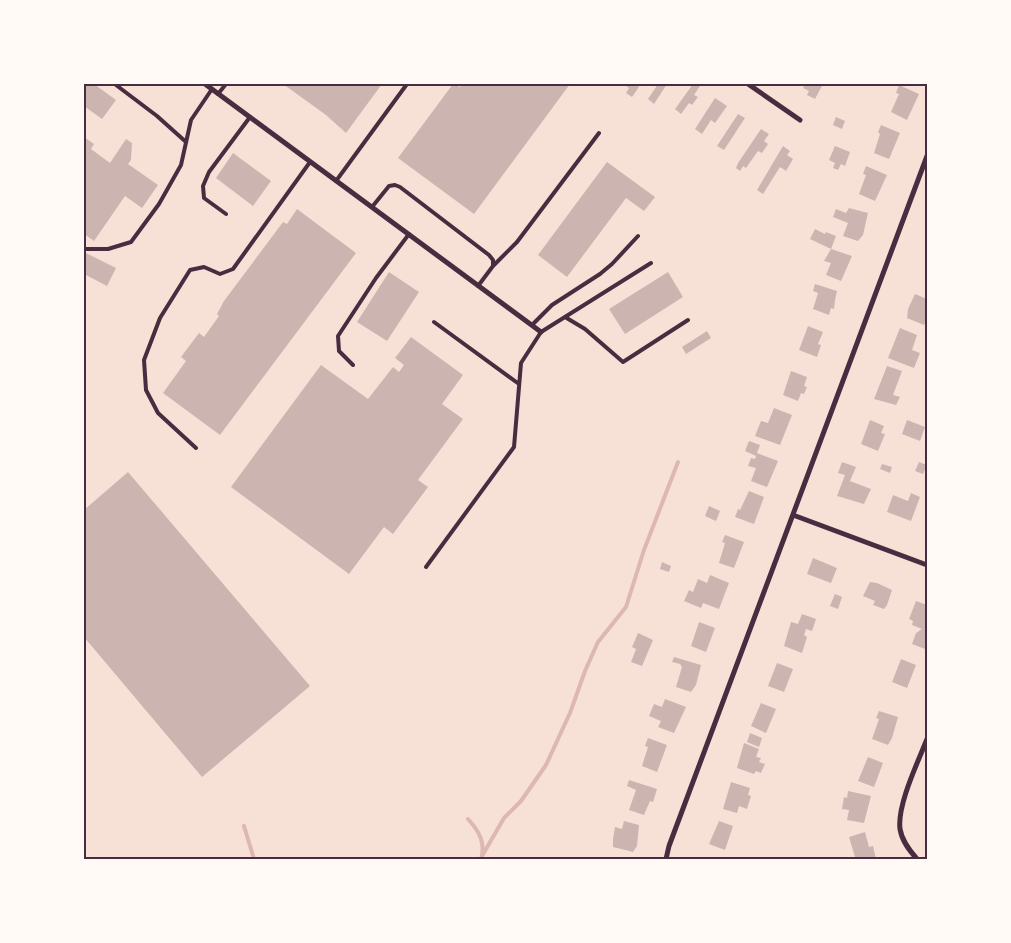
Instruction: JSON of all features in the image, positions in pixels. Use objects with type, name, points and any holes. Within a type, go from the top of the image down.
[{"type":"street","points":[[205,84],[541,332]]},
{"type":"street","points":[[748,84],[800,120]]},
{"type":"street","points":[[666,859],[672,837],[927,156]]},
{"type":"street","points":[[793,514],[927,565]]},
{"type":"street","points":[[917,859],[908,848],[902,835],[900,814],[927,739]]},
{"type":"lane","points":[[115,84],[157,116],[186,142]]},
{"type":"lane","points":[[218,94],[226,84]]},
{"type":"lane","points":[[336,181],[408,84]]},
{"type":"lane","points":[[84,249],[108,249],[132,242],[159,204],[181,165],[191,120],[212,90]]},
{"type":"lane","points":[[226,214],[204,198],[202,186],[209,172],[250,117]]},
{"type":"lane","points":[[478,286],[493,266],[517,242],[599,133]]},
{"type":"lane","points":[[196,448],[158,413],[146,390],[144,360],[160,318],[190,270],[204,267],[220,274],[233,269],[310,162]]},
{"type":"lane","points":[[372,207],[389,186],[395,185],[489,255],[493,260],[493,266]]},
{"type":"lane","points":[[353,365],[339,351],[338,336],[408,234]]},
{"type":"lane","points":[[532,325],[552,305],[600,274],[638,236]]},
{"type":"lane","points":[[426,567],[514,447],[521,362],[541,332],[651,263]]},
{"type":"lane","points":[[565,317],[585,329],[623,362],[688,320]]},
{"type":"lane","points":[[434,322],[519,384]]},
{"type":"building","points":[[84,84],[94,84],[116,100],[102,119],[84,106]]},
{"type":"building","points":[[283,84],[382,84],[346,133],[326,115]]},
{"type":"building","points":[[453,84],[460,87],[462,84],[570,84],[474,214],[398,158]]},
{"type":"building","points":[[623,84],[635,84],[639,87],[632,97],[626,93],[629,88]]},
{"type":"building","points":[[658,84],[667,84],[654,104],[648,99]]},
{"type":"building","points":[[693,84],[700,86],[694,95],[698,97],[692,105],[689,103],[681,114],[675,109]]},
{"type":"building","points":[[805,84],[823,84],[815,99],[807,95],[809,91],[803,88]]},
{"type":"building","points":[[899,85],[919,94],[907,120],[891,112],[899,94],[896,93]]},
{"type":"building","points":[[715,98],[727,106],[715,123],[711,120],[702,134],[695,129]]},
{"type":"building","points":[[738,114],[745,118],[724,150],[717,146]]},
{"type":"building","points":[[836,117],[845,121],[842,129],[833,125]]},
{"type":"building","points":[[881,125],[900,133],[889,159],[874,153]]},
{"type":"building","points":[[761,129],[769,134],[764,141],[768,144],[762,153],[758,151],[746,168],[743,166],[740,171],[736,168],[738,163]]},
{"type":"building","points":[[84,137],[94,144],[91,149],[110,163],[126,139],[132,143],[131,160],[128,164],[158,185],[142,208],[125,196],[94,241],[84,234]]},
{"type":"building","points":[[783,146],[790,151],[787,155],[793,159],[786,171],[780,167],[763,194],[757,190]]},
{"type":"building","points":[[835,146],[850,152],[845,166],[841,164],[838,170],[833,168],[835,163],[829,160]]},
{"type":"building","points":[[233,153],[271,181],[253,206],[216,178]]},
{"type":"building","points":[[607,162],[655,197],[644,211],[626,198],[567,277],[538,255]]},
{"type":"building","points":[[866,166],[887,175],[875,201],[859,194],[866,175],[863,174]]},
{"type":"building","points":[[849,208],[868,213],[863,235],[858,241],[843,236],[848,223],[833,217],[836,209],[846,213]]},
{"type":"building","points":[[297,209],[356,253],[220,435],[163,393],[186,361],[181,357],[199,333],[204,337],[219,316],[217,314],[224,301],[283,222],[287,224]]},
{"type":"building","points":[[815,229],[825,234],[826,232],[836,236],[831,249],[810,239]]},
{"type":"building","points":[[831,249],[852,256],[841,281],[826,275],[831,263],[824,261]]},
{"type":"building","points":[[86,253],[116,268],[107,286],[84,274],[84,258]]},
{"type":"building","points":[[389,272],[419,292],[387,341],[357,322]]},
{"type":"building","points":[[668,272],[683,297],[625,334],[609,309]]},
{"type":"building","points":[[815,284],[837,291],[834,309],[831,308],[829,315],[813,309],[818,293],[813,291]]},
{"type":"building","points":[[915,294],[927,299],[927,318],[924,325],[907,318],[908,309]]},
{"type":"building","points":[[808,326],[823,332],[818,344],[821,345],[817,357],[799,350]]},
{"type":"building","points":[[900,328],[917,335],[912,350],[920,353],[914,368],[888,358]]},
{"type":"building","points":[[707,331],[711,338],[686,354],[682,347]]},
{"type":"building","points":[[411,337],[463,375],[442,404],[463,419],[418,480],[428,487],[393,534],[384,527],[349,574],[231,487],[321,365],[368,399],[393,367],[399,372],[404,365],[395,358]]},
{"type":"building","points":[[887,366],[902,371],[893,395],[900,397],[896,405],[874,399]]},
{"type":"building","points":[[791,371],[807,377],[804,386],[807,387],[804,394],[801,393],[798,401],[783,395]]},
{"type":"building","points":[[774,408],[792,415],[780,445],[755,436],[761,421],[768,423]]},
{"type":"building","points":[[870,420],[884,426],[881,433],[885,434],[878,451],[861,444]]},
{"type":"building","points":[[907,420],[925,427],[920,441],[902,434]]},
{"type":"building","points":[[749,441],[760,445],[757,453],[778,461],[767,487],[751,481],[756,468],[748,466],[751,458],[755,459],[756,456],[745,451]]},
{"type":"building","points":[[842,462],[856,467],[850,481],[871,489],[864,504],[837,496],[845,475],[838,473]]},
{"type":"building","points":[[919,462],[927,465],[923,474],[915,471]]},
{"type":"building","points":[[882,464],[892,467],[890,473],[880,469]]},
{"type":"building","points":[[128,472],[310,686],[202,777],[84,637],[84,510]]},
{"type":"building","points":[[749,491],[764,497],[754,524],[735,517]]},
{"type":"building","points":[[911,493],[920,497],[911,521],[887,512],[893,495],[908,501]]},
{"type":"building","points":[[709,506],[720,511],[716,521],[705,516]]},
{"type":"building","points":[[725,535],[744,542],[734,568],[719,563],[725,543],[722,542]]},
{"type":"building","points":[[813,558],[837,568],[831,583],[807,574]]},
{"type":"building","points":[[662,562],[671,566],[669,572],[660,569]]},
{"type":"building","points":[[710,575],[729,583],[719,609],[703,603],[701,608],[684,601],[689,590],[693,592],[698,579],[707,583]]},
{"type":"building","points":[[870,582],[892,590],[884,609],[873,605],[875,601],[863,596]]},
{"type":"building","points":[[835,594],[842,597],[838,609],[830,606]]},
{"type":"building","points":[[916,601],[927,605],[927,642],[925,649],[912,644],[916,633],[922,629],[912,625],[913,621],[909,619]]},
{"type":"building","points":[[802,614],[816,619],[812,631],[806,629],[804,635],[807,637],[802,653],[784,646],[791,622],[798,624]]},
{"type":"building","points":[[699,622],[715,628],[706,652],[691,646]]},
{"type":"building","points":[[638,633],[653,640],[642,666],[631,662],[636,649],[632,647]]},
{"type":"building","points":[[674,657],[701,665],[696,685],[691,692],[676,687],[682,667],[680,664],[672,662]]},
{"type":"building","points":[[901,659],[916,665],[907,688],[892,682]]},
{"type":"building","points":[[777,663],[793,669],[784,692],[768,686]]},
{"type":"building","points":[[665,699],[686,707],[674,733],[658,727],[661,721],[649,716],[654,704],[662,707]]},
{"type":"building","points":[[761,703],[776,709],[766,733],[751,726]]},
{"type":"building","points":[[879,711],[898,717],[888,745],[872,739],[879,719],[876,718]]},
{"type":"building","points":[[750,733],[762,738],[759,747],[747,742]]},
{"type":"building","points":[[648,738],[667,745],[657,772],[642,766],[648,747],[645,746]]},
{"type":"building","points":[[744,743],[759,749],[756,757],[761,758],[759,762],[765,764],[761,773],[756,771],[754,774],[737,768]]},
{"type":"building","points":[[868,757],[883,763],[874,787],[858,781]]},
{"type":"building","points":[[629,780],[657,789],[653,802],[650,801],[644,815],[629,810],[636,790],[627,786]]},
{"type":"building","points":[[731,782],[750,788],[748,795],[751,796],[747,809],[739,806],[737,813],[723,809]]},
{"type":"building","points":[[848,791],[871,796],[864,823],[847,820],[849,810],[842,809],[844,797],[847,798]]},
{"type":"building","points":[[624,821],[639,825],[637,846],[633,852],[613,847],[615,827],[622,829]]},
{"type":"building","points":[[719,821],[733,826],[725,850],[709,844]]},
{"type":"building","points":[[865,832],[869,847],[873,846],[876,859],[848,859],[855,857],[849,837]]},
{"type":"waterway","points":[[482,856],[504,818],[521,801],[546,765],[570,713],[598,642],[626,607],[644,550],[678,462]]},
{"type":"waterway","points":[[468,819],[481,837],[483,848],[481,859]]},
{"type":"waterway","points":[[244,826],[254,859]]}]
